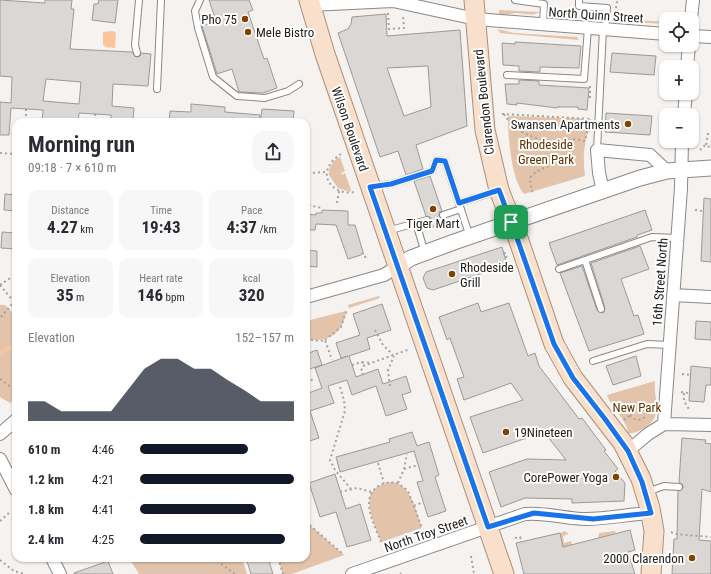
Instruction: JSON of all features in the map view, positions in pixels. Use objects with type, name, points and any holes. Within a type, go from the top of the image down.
[{"type":"main road","name":"Clarendon Boulevard","points":[[474,0],[485,130],[499,190],[546,324],[564,364],[628,451],[646,493],[651,513],[654,536],[651,574]]},
{"type":"main road","name":"Wilson Boulevard","points":[[309,2],[325,54],[362,189],[386,232],[504,574]]},
{"type":"street","points":[[692,12],[693,0]]},
{"type":"street","name":"North Quinn Street","points":[[309,2],[389,4],[476,19],[659,33]]},
{"type":"street","points":[[699,36],[711,37]]},
{"type":"street","name":"16th Street North","points":[[664,424],[682,169],[682,148]]},
{"type":"street","points":[[603,191],[599,173],[597,150],[650,156],[667,171]]},
{"type":"street","points":[[310,296],[384,275],[398,266],[425,253],[640,178],[667,171],[711,168]]},
{"type":"street","points":[[673,295],[711,297]]},
{"type":"street","points":[[0,434],[12,424]]},
{"type":"street","points":[[628,451],[648,434],[664,424],[711,425]]},
{"type":"street","points":[[0,459],[12,482]]},
{"type":"street","name":"North Troy Street","points":[[352,574],[488,527],[534,513],[593,519],[651,513]]},
{"type":"street","points":[[54,562],[60,574]]},
{"type":"lane","points":[[137,53],[135,45],[139,0]]},
{"type":"lane","points":[[156,89],[161,0]]},
{"type":"lane","points":[[200,0],[196,11],[198,28],[213,77],[237,96],[265,98],[288,91],[299,84]]},
{"type":"lane","points":[[515,0],[544,4],[543,25]]},
{"type":"lane","points":[[579,0],[579,6],[607,8],[604,29],[597,150]]},
{"type":"lane","points":[[507,75],[584,79],[588,28]]},
{"type":"lane","points":[[362,189],[391,184],[432,171],[436,160],[445,161],[470,237]]},
{"type":"lane","points":[[443,214],[499,190]]},
{"type":"lane","points":[[386,232],[427,220]]},
{"type":"lane","points":[[416,223],[425,253]]},
{"type":"lane","points":[[559,269],[652,237],[677,238]]},
{"type":"lane","points":[[585,260],[601,309]]},
{"type":"lane","points":[[593,361],[648,344],[670,346]]},
{"type":"lane","points":[[646,493],[664,486],[679,487]]},
{"type":"path","points":[[389,4],[389,29],[404,28],[403,14]]},
{"type":"path","points":[[26,109],[27,118]]},
{"type":"path","points":[[95,114],[96,118]]},
{"type":"path","points":[[503,114],[590,119],[585,140],[573,139],[559,144],[526,134],[503,114]]},
{"type":"path","points":[[700,150],[706,144],[708,133]]},
{"type":"path","points":[[533,195],[530,183],[531,176],[554,164],[559,144]]},
{"type":"path","points":[[706,144],[706,146],[711,147]]},
{"type":"path","points":[[0,153],[12,154]]},
{"type":"path","points":[[341,154],[333,161],[327,172],[329,181],[339,190],[347,193],[362,189]]},
{"type":"path","points":[[310,173],[327,172]]},
{"type":"path","points":[[337,203],[339,190]]},
{"type":"path","points":[[310,205],[322,208]]},
{"type":"path","points":[[695,210],[703,210]]},
{"type":"path","points":[[364,255],[366,260]]},
{"type":"path","points":[[12,277],[0,285],[12,300]]},
{"type":"path","points":[[0,318],[12,304]]},
{"type":"path","points":[[310,339],[320,341],[325,340],[341,327],[347,310]]},
{"type":"path","points":[[375,330],[383,345],[394,355]]},
{"type":"path","points":[[325,340],[332,360]]},
{"type":"path","points":[[363,366],[412,349]]},
{"type":"path","points":[[390,386],[388,370],[394,355]]},
{"type":"path","points":[[352,365],[362,362],[371,363]]},
{"type":"path","points":[[362,362],[362,374]]},
{"type":"path","points":[[682,374],[691,375]]},
{"type":"path","points":[[0,379],[12,388]]},
{"type":"path","points":[[310,381],[315,379]]},
{"type":"path","points":[[340,387],[344,400],[345,411],[330,460],[335,470],[351,489]]},
{"type":"path","points":[[681,392],[689,393]]},
{"type":"path","points":[[684,393],[684,401],[690,411]]},
{"type":"path","points":[[635,404],[642,405],[645,409],[645,415],[641,419],[636,420],[631,415],[631,408],[635,404]]},
{"type":"path","points":[[645,409],[652,408]]},
{"type":"path","points":[[623,421],[631,415]]},
{"type":"path","points":[[398,483],[404,469],[407,454]]},
{"type":"path","points":[[378,463],[384,483]]},
{"type":"path","points":[[404,469],[418,465]]},
{"type":"path","points":[[381,542],[370,511],[369,502],[372,492],[384,483],[398,483],[408,491],[422,528]]},
{"type":"path","points":[[340,492],[357,488],[372,492]]},
{"type":"path","points":[[414,506],[423,502]]},
{"type":"path","points":[[0,521],[10,512]]},
{"type":"path","points":[[310,525],[344,555]]},
{"type":"path","points":[[671,532],[675,534],[711,537]]},
{"type":"path","points":[[515,538],[520,537],[522,542]]},
{"type":"path","points":[[471,556],[474,574]]},
{"type":"path","points":[[0,560],[14,571],[25,574]]},
{"type":"path","points":[[219,562],[236,574]]},
{"type":"path","points":[[279,562],[283,574]]},
{"type":"green space","points":[[499,10],[539,12],[531,15],[516,13],[499,15]]},
{"type":"green space","points":[[549,13],[601,17],[598,20],[553,16]]},
{"type":"green space","points":[[612,18],[659,21],[659,24],[614,21]]},
{"type":"green space","points":[[498,29],[514,33],[577,37],[579,40],[500,33]]},
{"type":"green space","name":"Rhodeside Green Park","points":[[508,116],[591,119],[585,148],[585,176],[524,194],[513,168]]},
{"type":"green space","points":[[340,157],[345,171],[341,173],[342,175],[345,173],[351,190],[350,192],[338,188],[329,175],[329,170],[332,164]]},
{"type":"green space","points":[[379,296],[380,298],[349,308],[348,305]]},
{"type":"green space","points":[[0,305],[5,305],[12,312],[12,401],[10,403],[0,397]]},
{"type":"green space","points":[[346,311],[342,326],[338,331],[328,338],[321,340],[310,340],[310,320]]},
{"type":"green space","name":"New Park","points":[[655,381],[656,413],[654,419],[643,429],[634,433],[628,433],[625,424],[607,395]]},
{"type":"green space","points":[[392,482],[399,484],[409,494],[422,528],[381,542],[371,515],[370,497],[374,490],[381,485]]},
{"type":"green space","points":[[310,525],[344,555],[292,574],[283,574],[279,562],[310,562]]},
{"type":"green space","points":[[565,531],[569,534],[563,536],[564,543],[571,541],[572,545],[563,547],[560,533]]},
{"type":"green space","points":[[615,531],[616,533],[598,538],[599,533]]},
{"type":"green space","points":[[132,562],[243,562],[247,574],[139,574]]},
{"type":"shaded area","points":[[113,31],[116,33],[115,48],[106,47],[103,45],[103,32]]},
{"type":"building","points":[[0,0],[45,3],[45,0],[72,0],[71,9],[74,9],[70,49],[132,52],[136,57],[140,56],[141,53],[151,54],[148,86],[113,84],[112,106],[134,108],[133,118],[111,118],[111,115],[79,113],[78,118],[42,118],[43,110],[11,108],[9,135],[0,135],[0,102],[11,103],[12,77],[0,76]],"holes":[[[46,79],[81,82],[79,104],[43,101]]]},
{"type":"building","points":[[99,0],[118,0],[115,23],[92,20],[94,4],[98,4]]},
{"type":"building","points":[[209,0],[249,0],[253,10],[248,12],[264,59],[267,58],[277,88],[263,93],[239,92],[232,69],[217,74],[202,26],[216,21]]},
{"type":"building","points":[[386,14],[387,36],[460,30],[467,126],[416,145],[423,169],[406,175],[398,151],[380,157],[338,33],[348,29],[351,24],[352,17]],"holes":[[[428,66],[431,107],[404,116],[387,68]]]},
{"type":"building","points":[[515,42],[581,46],[579,68],[540,67],[540,72],[519,71],[519,66],[503,65],[502,43],[515,44]]},
{"type":"building","points":[[612,53],[656,56],[654,75],[610,72]]},
{"type":"building","points":[[519,80],[539,81],[539,85],[589,88],[587,110],[578,109],[578,107],[557,108],[517,103],[517,105],[507,104],[505,84],[519,84]]},
{"type":"building","points":[[191,104],[225,107],[225,112],[260,115],[260,118],[169,118],[170,111],[191,112]]},
{"type":"building","points":[[262,109],[294,111],[293,118],[261,118]]},
{"type":"building","name":"Swansen Apartments","points":[[606,113],[652,116],[650,135],[605,132]]},
{"type":"building","points":[[430,176],[442,211],[439,212],[439,217],[445,219],[446,222],[430,228],[429,224],[431,218],[426,216],[414,181]]},
{"type":"building","points":[[5,194],[12,195],[12,211],[4,210]]},
{"type":"building","points":[[704,198],[711,199],[711,262],[701,261]]},
{"type":"building","points":[[322,210],[348,211],[348,225],[355,225],[363,252],[361,255],[348,259],[336,225],[316,224],[315,230],[310,230],[310,214],[316,215],[316,213],[322,213]]},
{"type":"building","points":[[645,210],[652,230],[637,235],[637,237],[557,265],[549,243]]},
{"type":"building","points":[[2,232],[12,233],[12,249],[1,248]]},
{"type":"building","points":[[640,246],[649,269],[621,279],[634,316],[638,315],[644,334],[589,351],[560,273],[582,266],[597,310],[603,313],[605,308],[591,263]]},
{"type":"building","name":"Rhodeside Grill","points":[[502,247],[507,265],[433,290],[427,288],[423,278],[426,272]]},
{"type":"building","points":[[310,250],[317,251],[317,267],[310,266]]},
{"type":"building","name":"19Nineteen","points":[[478,303],[481,312],[509,303],[528,356],[535,353],[539,366],[579,419],[582,418],[618,469],[615,471],[625,483],[624,501],[572,503],[572,499],[525,498],[501,507],[489,472],[527,459],[566,460],[544,432],[483,453],[470,417],[523,400],[511,383],[464,400],[457,379],[464,377],[450,338],[447,340],[439,317]]},
{"type":"building","points":[[382,304],[391,330],[367,338],[370,349],[349,356],[356,377],[378,369],[383,384],[406,376],[411,392],[402,395],[407,409],[386,416],[376,386],[352,395],[347,380],[328,386],[334,403],[310,411],[310,392],[322,388],[315,368],[348,356],[341,358],[336,343],[360,335],[353,314]]},
{"type":"building","points":[[696,321],[711,322],[711,340],[695,339]]},
{"type":"building","points":[[317,350],[322,365],[310,369],[310,353]]},
{"type":"building","points":[[636,356],[641,376],[613,385],[606,366]]},
{"type":"building","points":[[691,366],[711,368],[711,385],[706,385],[704,402],[689,401]]},
{"type":"building","points":[[310,411],[319,438],[310,441]]},
{"type":"building","points":[[412,432],[417,446],[429,442],[439,475],[435,477],[446,511],[428,517],[417,482],[423,481],[414,451],[340,472],[336,457],[390,442],[389,439]]},
{"type":"building","points":[[682,438],[706,440],[705,443],[711,444],[711,492],[702,489],[699,540],[711,541],[711,574],[672,574],[674,539],[677,539],[678,491],[683,488],[683,485],[679,482]]},
{"type":"building","points":[[335,474],[346,509],[360,504],[371,540],[347,547],[336,512],[320,517],[310,483]]},
{"type":"building","points":[[630,530],[635,550],[628,552],[635,574],[524,574],[516,543],[560,533],[563,547]]},
{"type":"building","points":[[108,562],[113,574],[74,574]]},
{"type":"building","points":[[247,562],[269,562],[273,574],[251,574]]},
{"type":"waterway","points":[[0,353],[12,346]]},
{"type":"place","name":"Pho 75","points":[[245,19]]},
{"type":"place","name":"Mele Bistro","points":[[248,32]]},
{"type":"place","name":"Swansen Apartments","points":[[628,124]]},
{"type":"place","name":"Tiger Mart","points":[[433,209]]},
{"type":"place","name":"Rhodeside Grill","points":[[452,274]]},
{"type":"place","name":"19Nineteen","points":[[506,432]]},
{"type":"place","name":"CorePower Yoga","points":[[616,477]]},
{"type":"place","name":"2000 Clarendon","points":[[692,558]]},
{"type":"route","points":[[436,160],[445,161],[459,203],[499,190],[511,222],[554,344],[573,378],[628,451],[642,482],[651,513],[580,519],[534,513],[525,514],[488,527],[370,187],[391,184],[432,171],[436,160]]}]
